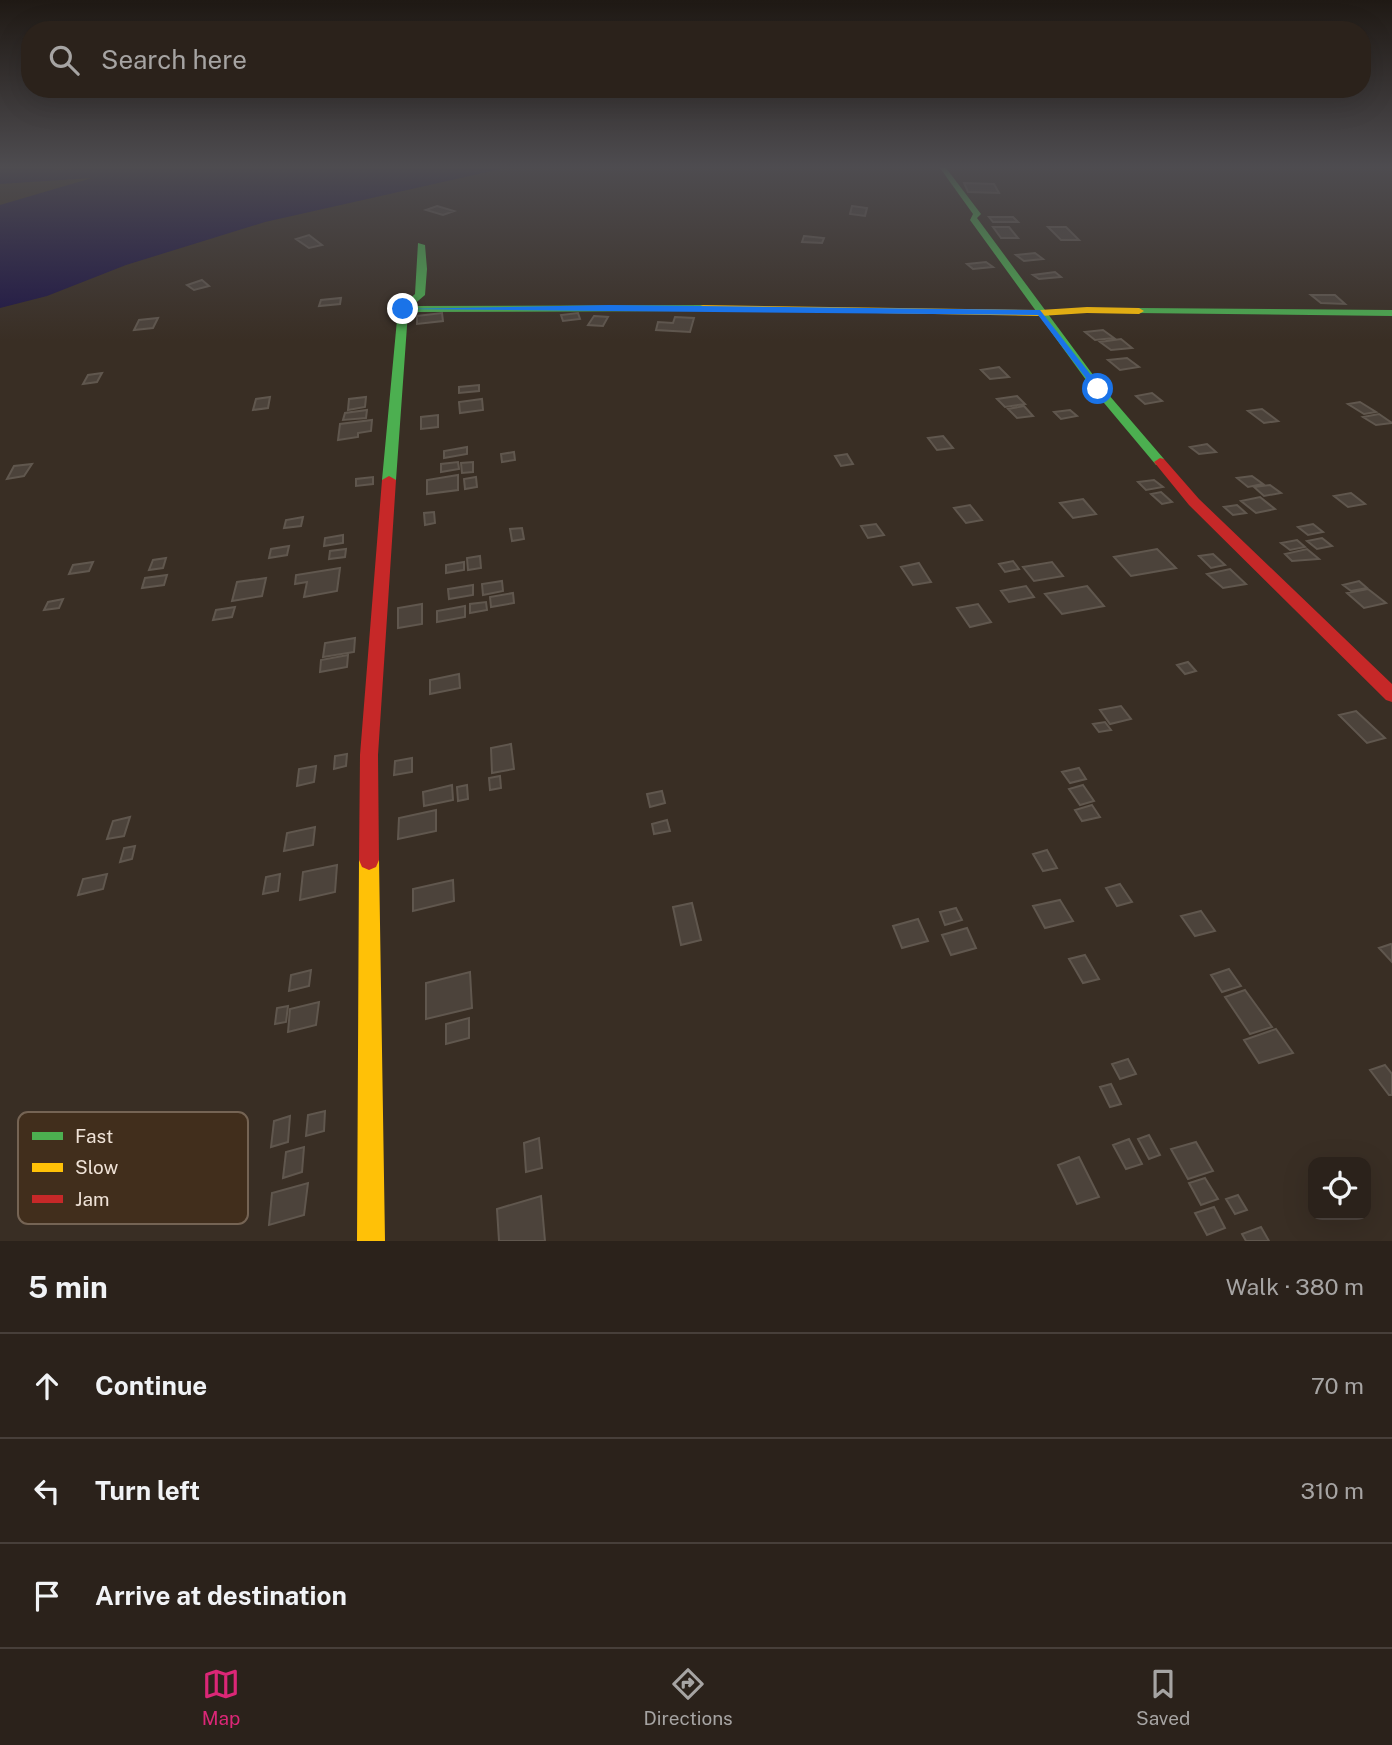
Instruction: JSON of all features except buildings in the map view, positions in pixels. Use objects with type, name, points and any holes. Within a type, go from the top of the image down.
[{"type":"street","points":[[978,226],[1098,389],[1194,502],[1392,695]]},
{"type":"street","points":[[371,1241],[369,755],[403,309],[421,295],[421,246]]},
{"type":"street","points":[[403,309],[586,307],[1040,313],[1087,310],[1246,314],[1392,313]]},
{"type":"shaded area","points":[[0,226],[252,226],[126,265],[47,296],[0,308]]},
{"type":"traffic: fast","points":[[979,226],[1098,389],[1160,462]]},
{"type":"traffic: fast","points":[[389,480],[403,309],[420,295],[423,269],[421,245]]},
{"type":"traffic: fast","points":[[403,309],[703,308]]},
{"type":"traffic: fast","points":[[1139,311],[1392,313]]},
{"type":"traffic: slow","points":[[703,308],[1040,313],[1139,311]]},
{"type":"traffic: slow","points":[[369,860],[371,1241]]},
{"type":"traffic: jam","points":[[1160,462],[1194,502],[1392,695]]},
{"type":"traffic: jam","points":[[369,860],[369,755],[389,480]]},
{"type":"route","points":[[403,309],[609,307],[1040,313],[1098,389]]}]
